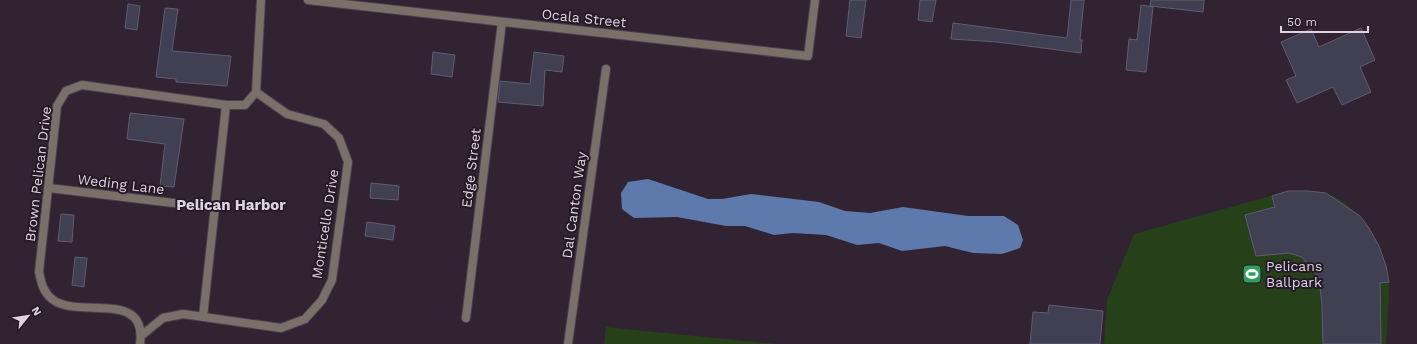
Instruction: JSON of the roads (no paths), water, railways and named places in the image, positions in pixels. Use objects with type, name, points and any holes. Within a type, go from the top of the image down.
[{"type":"street","points":[[256,92],[261,0]]},
{"type":"street","name":"Ocala Street","points":[[308,0],[808,56],[815,0]]},
{"type":"street","name":"Edge Street","points":[[466,318],[502,22]]},
{"type":"street","name":"Dal Canton Way","points":[[568,344],[606,69]]},
{"type":"street","name":"Brown Pelican Drive","points":[[142,335],[139,323],[125,310],[64,305],[52,300],[42,287],[39,272],[58,106],[66,91],[82,85],[226,105],[245,105],[256,92]]},
{"type":"street","name":"Monticello Drive","points":[[142,335],[163,318],[183,314],[281,328],[305,319],[322,300],[332,280],[348,162],[339,138],[324,124],[287,114],[256,92]]},
{"type":"street","points":[[203,317],[226,105]]},
{"type":"street","name":"Weding Lane","points":[[49,188],[215,208]]},
{"type":"street","points":[[140,344],[142,335]]},
{"type":"water","points":[[648,179],[708,199],[722,199],[751,194],[819,202],[845,211],[870,213],[903,207],[968,216],[1004,216],[1018,225],[1023,240],[1020,248],[1002,254],[973,253],[945,246],[902,251],[879,243],[857,245],[826,235],[793,233],[774,235],[745,226],[726,226],[677,217],[634,218],[622,209],[621,193],[628,182]]},
{"type":"place","name":"Pelicans Ballpark","points":[[1252,274]]},
{"type":"district","name":"Pelican Harbor","points":[[231,205]]}]
